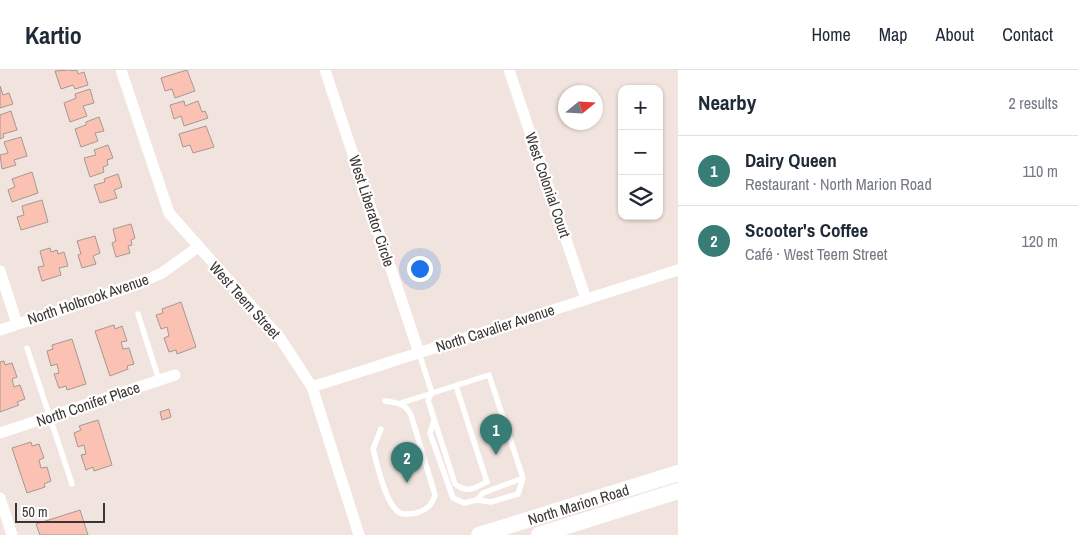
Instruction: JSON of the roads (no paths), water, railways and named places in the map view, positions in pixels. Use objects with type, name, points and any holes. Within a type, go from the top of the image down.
[{"type":"main road","name":"North Marion Road","points":[[479,535],[678,473]]},
{"type":"main road","name":"North Marion Road","points":[[539,535],[678,490]]},
{"type":"street","name":"West Teem Street","points":[[121,70],[169,214],[280,338],[312,387],[359,535]]},
{"type":"street","name":"West Liberator Circle","points":[[325,70],[419,353]]},
{"type":"street","name":"West Colonial Court","points":[[509,70],[586,299]]},
{"type":"street","name":"North Holbrook Avenue","points":[[0,330],[134,286],[162,273],[198,247]]},
{"type":"street","name":"North Cavalier Avenue","points":[[312,387],[678,270]]},
{"type":"street","points":[[0,271],[17,324]]},
{"type":"street","name":"North Conifer Place","points":[[0,433],[175,374]]},
{"type":"street","points":[[0,498],[12,535]]},
{"type":"lane","points":[[138,314],[159,380]]},
{"type":"lane","points":[[27,348],[72,484]]},
{"type":"lane","points":[[419,353],[432,393],[428,400],[455,484],[463,490],[470,490],[487,482],[456,386]]},
{"type":"lane","points":[[385,401],[401,403],[489,375],[523,478],[518,494],[491,502],[477,500],[464,503],[453,498],[430,433],[434,420]]},
{"type":"lane","points":[[381,429],[373,449],[392,506],[401,514],[426,509],[432,504],[435,495],[434,490],[410,415],[401,403]]},
{"type":"lane","points":[[477,500],[483,494],[523,478]]},
{"type":"place","name":"Dairy Queen","points":[[496,455]]},
{"type":"place","name":"Scooter's Coffee","points":[[407,483]]}]
